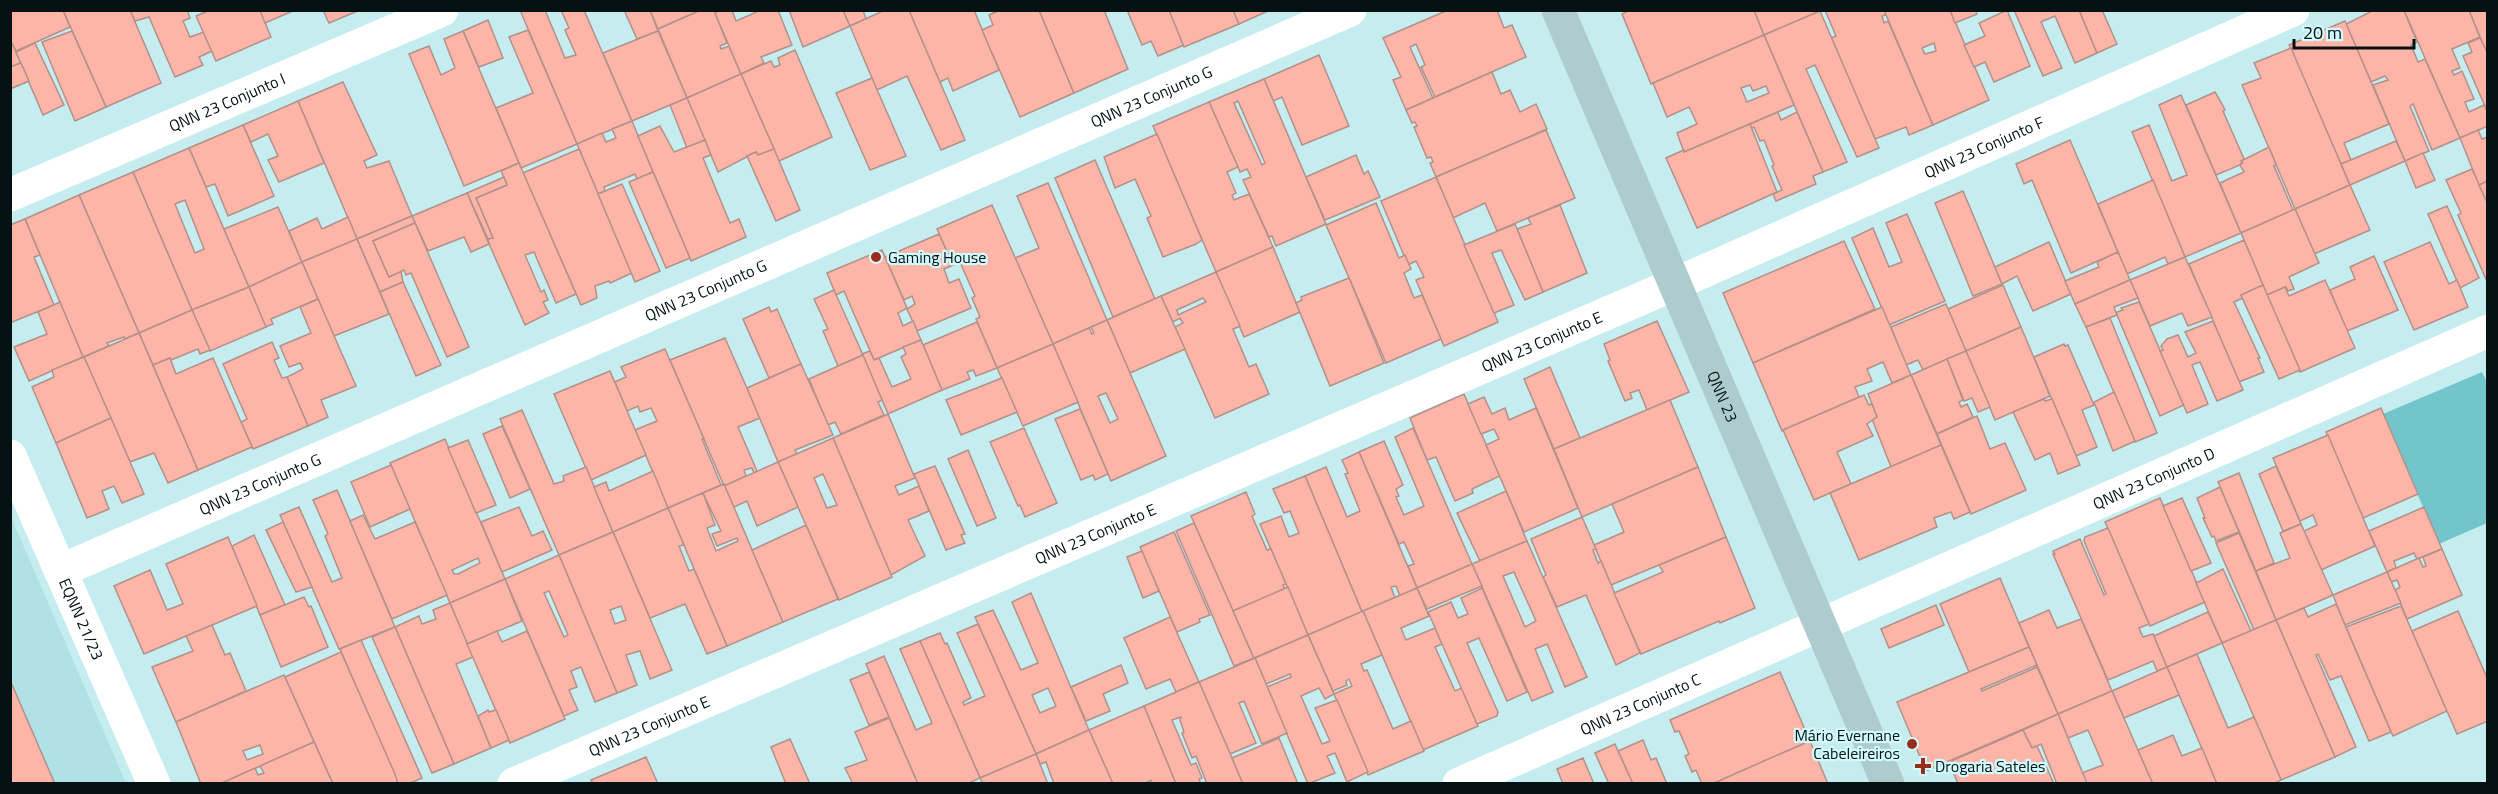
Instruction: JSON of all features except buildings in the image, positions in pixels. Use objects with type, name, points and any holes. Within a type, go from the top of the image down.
[{"type":"street","name":"QNN 23 Conjunto I","points":[[10,195],[442,10]]},
{"type":"street","name":"QNN 23 Conjunto G","points":[[60,571],[1350,10]]},
{"type":"street","name":"QNN 23","points":[[1558,10],[1888,783]]},
{"type":"street","name":"QNN 23 Conjunto F","points":[[1675,284],[2293,10]]},
{"type":"street","name":"QNN 23 Conjunto E","points":[[514,783],[1675,284]]},
{"type":"street","name":"QNN 23 Conjunto D","points":[[1820,626],[2487,331]]},
{"type":"street","name":"EQNN 21/23","points":[[10,456],[154,783]]},
{"type":"street","name":"QNN 23 Conjunto C","points":[[1459,783],[1820,626]]},
{"type":"shaded area","points":[[2482,372],[2488,384],[2487,523],[2439,544],[2383,414]]},
{"type":"shaded area","points":[[11,517],[126,783],[11,783]]},
{"type":"place","name":"Gaming House","points":[[876,257]]},
{"type":"place","name":"Mário Evernane Cabeleireiros","points":[[1912,744]]},
{"type":"place","name":"Drogaria Sateles","points":[[1923,766]]}]
